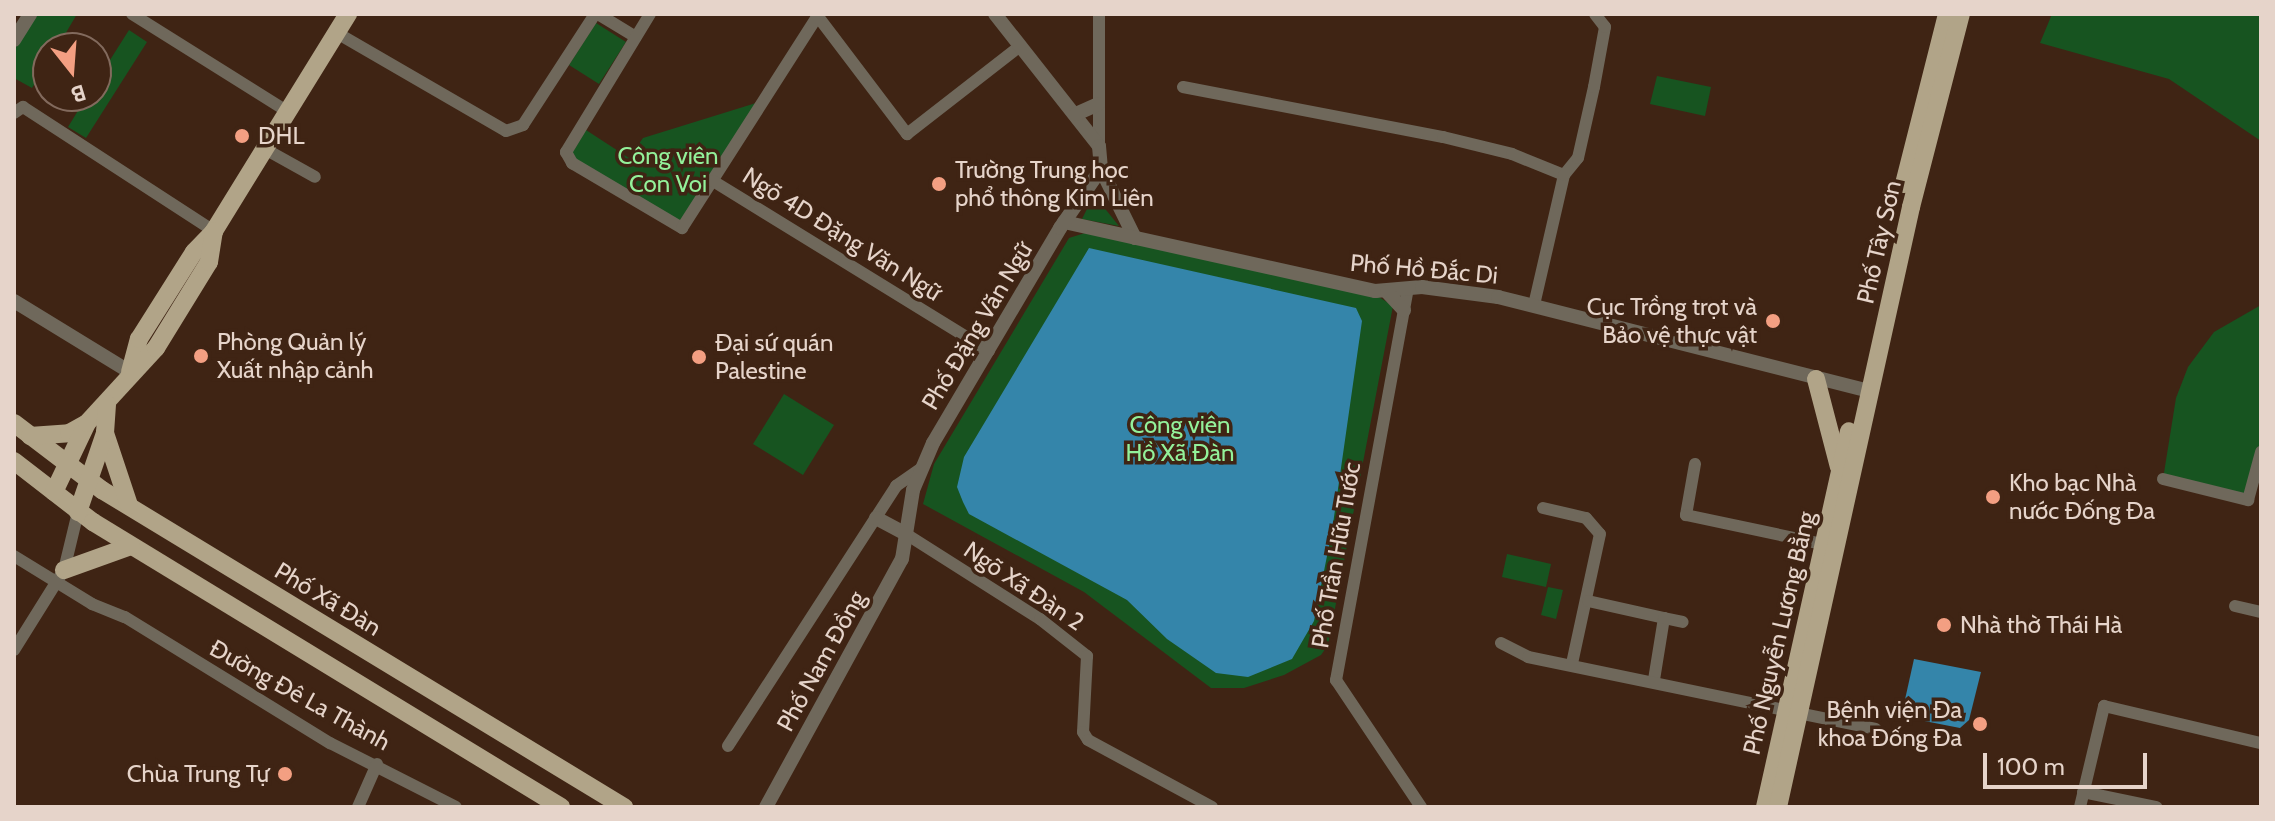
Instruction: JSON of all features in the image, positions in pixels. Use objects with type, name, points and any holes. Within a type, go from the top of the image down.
[{"type":"main road","points":[[30,436],[69,433],[87,423],[107,404],[130,372],[156,348],[204,270],[214,231],[348,14]]},
{"type":"main road","name":"Phố Tây Sơn","points":[[1845,476],[1947,14]]},
{"type":"main road","name":"Phố Tây Sơn","points":[[1864,390],[1961,14]]},
{"type":"main road","points":[[1816,379],[1845,476]]},
{"type":"main road","points":[[78,512],[105,433],[107,404]]},
{"type":"main road","name":"Phố Xã Đàn","points":[[14,423],[87,480],[624,807]]},
{"type":"main road","points":[[54,492],[64,463],[87,423]]},
{"type":"main road","points":[[105,433],[129,505]]},
{"type":"main road","points":[[14,461],[78,512],[131,546],[238,613],[368,686],[561,807]]},
{"type":"main road","name":"Phố Nguyễn Lương Bằng","points":[[1778,807],[1823,544],[1845,476]]},
{"type":"main road","name":"Phố Nguyễn Lương Bằng","points":[[1765,807],[1793,711],[1845,476]]},
{"type":"main road","points":[[60,577],[131,546]]},
{"type":"main road","points":[[238,613],[254,582]]},
{"type":"street","points":[[14,40],[30,14]]},
{"type":"street","points":[[132,14],[288,112]]},
{"type":"street","points":[[337,33],[506,131],[523,125],[597,14],[636,37]]},
{"type":"street","points":[[650,14],[566,152],[572,163],[682,228],[817,14],[907,134],[1020,46]]},
{"type":"street","points":[[995,14],[1099,146]]},
{"type":"street","points":[[1099,14],[1101,169],[1135,238]]},
{"type":"street","points":[[1534,305],[1564,175],[1578,158],[1605,27],[1595,14]]},
{"type":"street","points":[[1183,87],[1443,137],[1512,154],[1564,175]]},
{"type":"street","points":[[1076,114],[1098,104]]},
{"type":"street","points":[[14,113],[23,107],[214,231]]},
{"type":"street","points":[[265,149],[315,177]]},
{"type":"street","name":"Phố Đặng Văn Ngữ","points":[[906,534],[922,468],[1064,222],[1101,169]]},
{"type":"street","name":"Ngõ 4D Đặng Văn Ngữ","points":[[713,181],[989,351]]},
{"type":"street","name":"Phố Hồ Đắc Di","points":[[1064,222],[1387,292],[1408,288],[1534,305],[1864,390]]},
{"type":"street","name":"Phố Trần Hữu Tước","points":[[1408,288],[1336,680],[1421,807]]},
{"type":"street","points":[[1387,292],[1404,310]]},
{"type":"street","points":[[14,301],[130,372]]},
{"type":"street","points":[[2163,479],[2248,500],[2261,452]]},
{"type":"street","points":[[1695,464],[1686,515],[1823,544]]},
{"type":"street","name":"Phố Đặng Văn Ngữ","points":[[728,746],[896,486],[922,468]]},
{"type":"street","points":[[1543,508],[1597,525],[1588,601],[1572,664]]},
{"type":"street","points":[[14,650],[60,577],[78,512]]},
{"type":"street","points":[[876,518],[906,534]]},
{"type":"street","name":"Phố Nam Đồng","points":[[766,807],[902,559],[906,534]]},
{"type":"street","name":"Ngõ Xã Đàn 2","points":[[906,534],[1040,619],[1087,656],[1085,737],[1212,807]]},
{"type":"street","name":"Đường Đê La Thành","points":[[14,556],[60,577],[231,685],[456,807]]},
{"type":"street","points":[[1588,601],[1683,622]]},
{"type":"street","points":[[2235,606],[2261,612]]},
{"type":"street","points":[[1654,680],[1664,618]]},
{"type":"street","points":[[1501,643],[1528,657],[1654,680],[1876,729]]},
{"type":"street","points":[[2080,807],[2104,706],[2261,743]]},
{"type":"street","points":[[358,807],[377,764]]},
{"type":"street","points":[[2083,792],[2156,807]]},
{"type":"green space","points":[[36,14],[77,14],[66,32],[32,32],[32,88],[14,78],[14,50]]},
{"type":"green space","points":[[2052,14],[2261,14],[2261,141],[2169,79],[2040,43]]},
{"type":"green space","points":[[596,23],[626,42],[599,84],[569,65]]},
{"type":"green space","points":[[129,30],[147,42],[112,97],[112,57]]},
{"type":"green space","points":[[1657,76],[1711,87],[1705,116],[1650,104]]},
{"type":"green space","name":"Công viên Con Voi","points":[[756,103],[681,223],[574,160],[572,153],[586,130],[629,158],[643,138]]},
{"type":"green space","points":[[77,112],[103,112],[86,138],[68,127]]},
{"type":"green space","points":[[1092,199],[1098,200],[1119,226],[1082,219]]},
{"type":"green space","name":"Công viên Hồ Xã Đàn","points":[[1085,233],[1379,297],[1393,306],[1328,645],[1321,655],[1284,675],[1244,688],[1211,688],[1084,592],[923,504],[934,464],[1069,238]]},
{"type":"green space","points":[[2261,305],[2261,452],[2248,500],[2163,479],[2176,398],[2188,367],[2214,332]]},
{"type":"green space","points":[[784,394],[834,425],[803,475],[753,444]]},
{"type":"green space","points":[[1507,554],[1551,564],[1546,587],[1502,577]]},
{"type":"green space","points":[[1548,587],[1563,590],[1556,619],[1541,615]]},
{"type":"water","name":"Công viên Hồ Xã Đàn","points":[[1089,248],[1356,308],[1362,321],[1332,531],[1314,621],[1292,659],[1248,677],[1216,673],[1167,639],[1127,600],[969,514],[963,502],[957,487],[964,457]]},
{"type":"water","points":[[1914,659],[1981,672],[1969,720],[1960,728],[1909,718],[1904,704]]},
{"type":"place","name":"DHL","points":[[242,136]]},
{"type":"place","name":"Trường Trung học phổ thông Kim Liên","points":[[939,184]]},
{"type":"place","name":"Cục Trồng trọt và Bảo vệ thực vật","points":[[1773,321]]},
{"type":"place","name":"Phòng Quản lý Xuất nhập cảnh","points":[[201,356]]},
{"type":"place","name":"Đại sứ quán Palestine","points":[[699,357]]},
{"type":"place","name":"Kho bạc Nhà nước Đống Đa","points":[[1993,497]]},
{"type":"place","name":"Nhà thờ Thái Hà","points":[[1944,625]]},
{"type":"place","name":"Bệnh viện Đa khoa Đống Đa","points":[[1980,724]]},
{"type":"place","name":"Chùa Trung Tự","points":[[285,774]]}]
